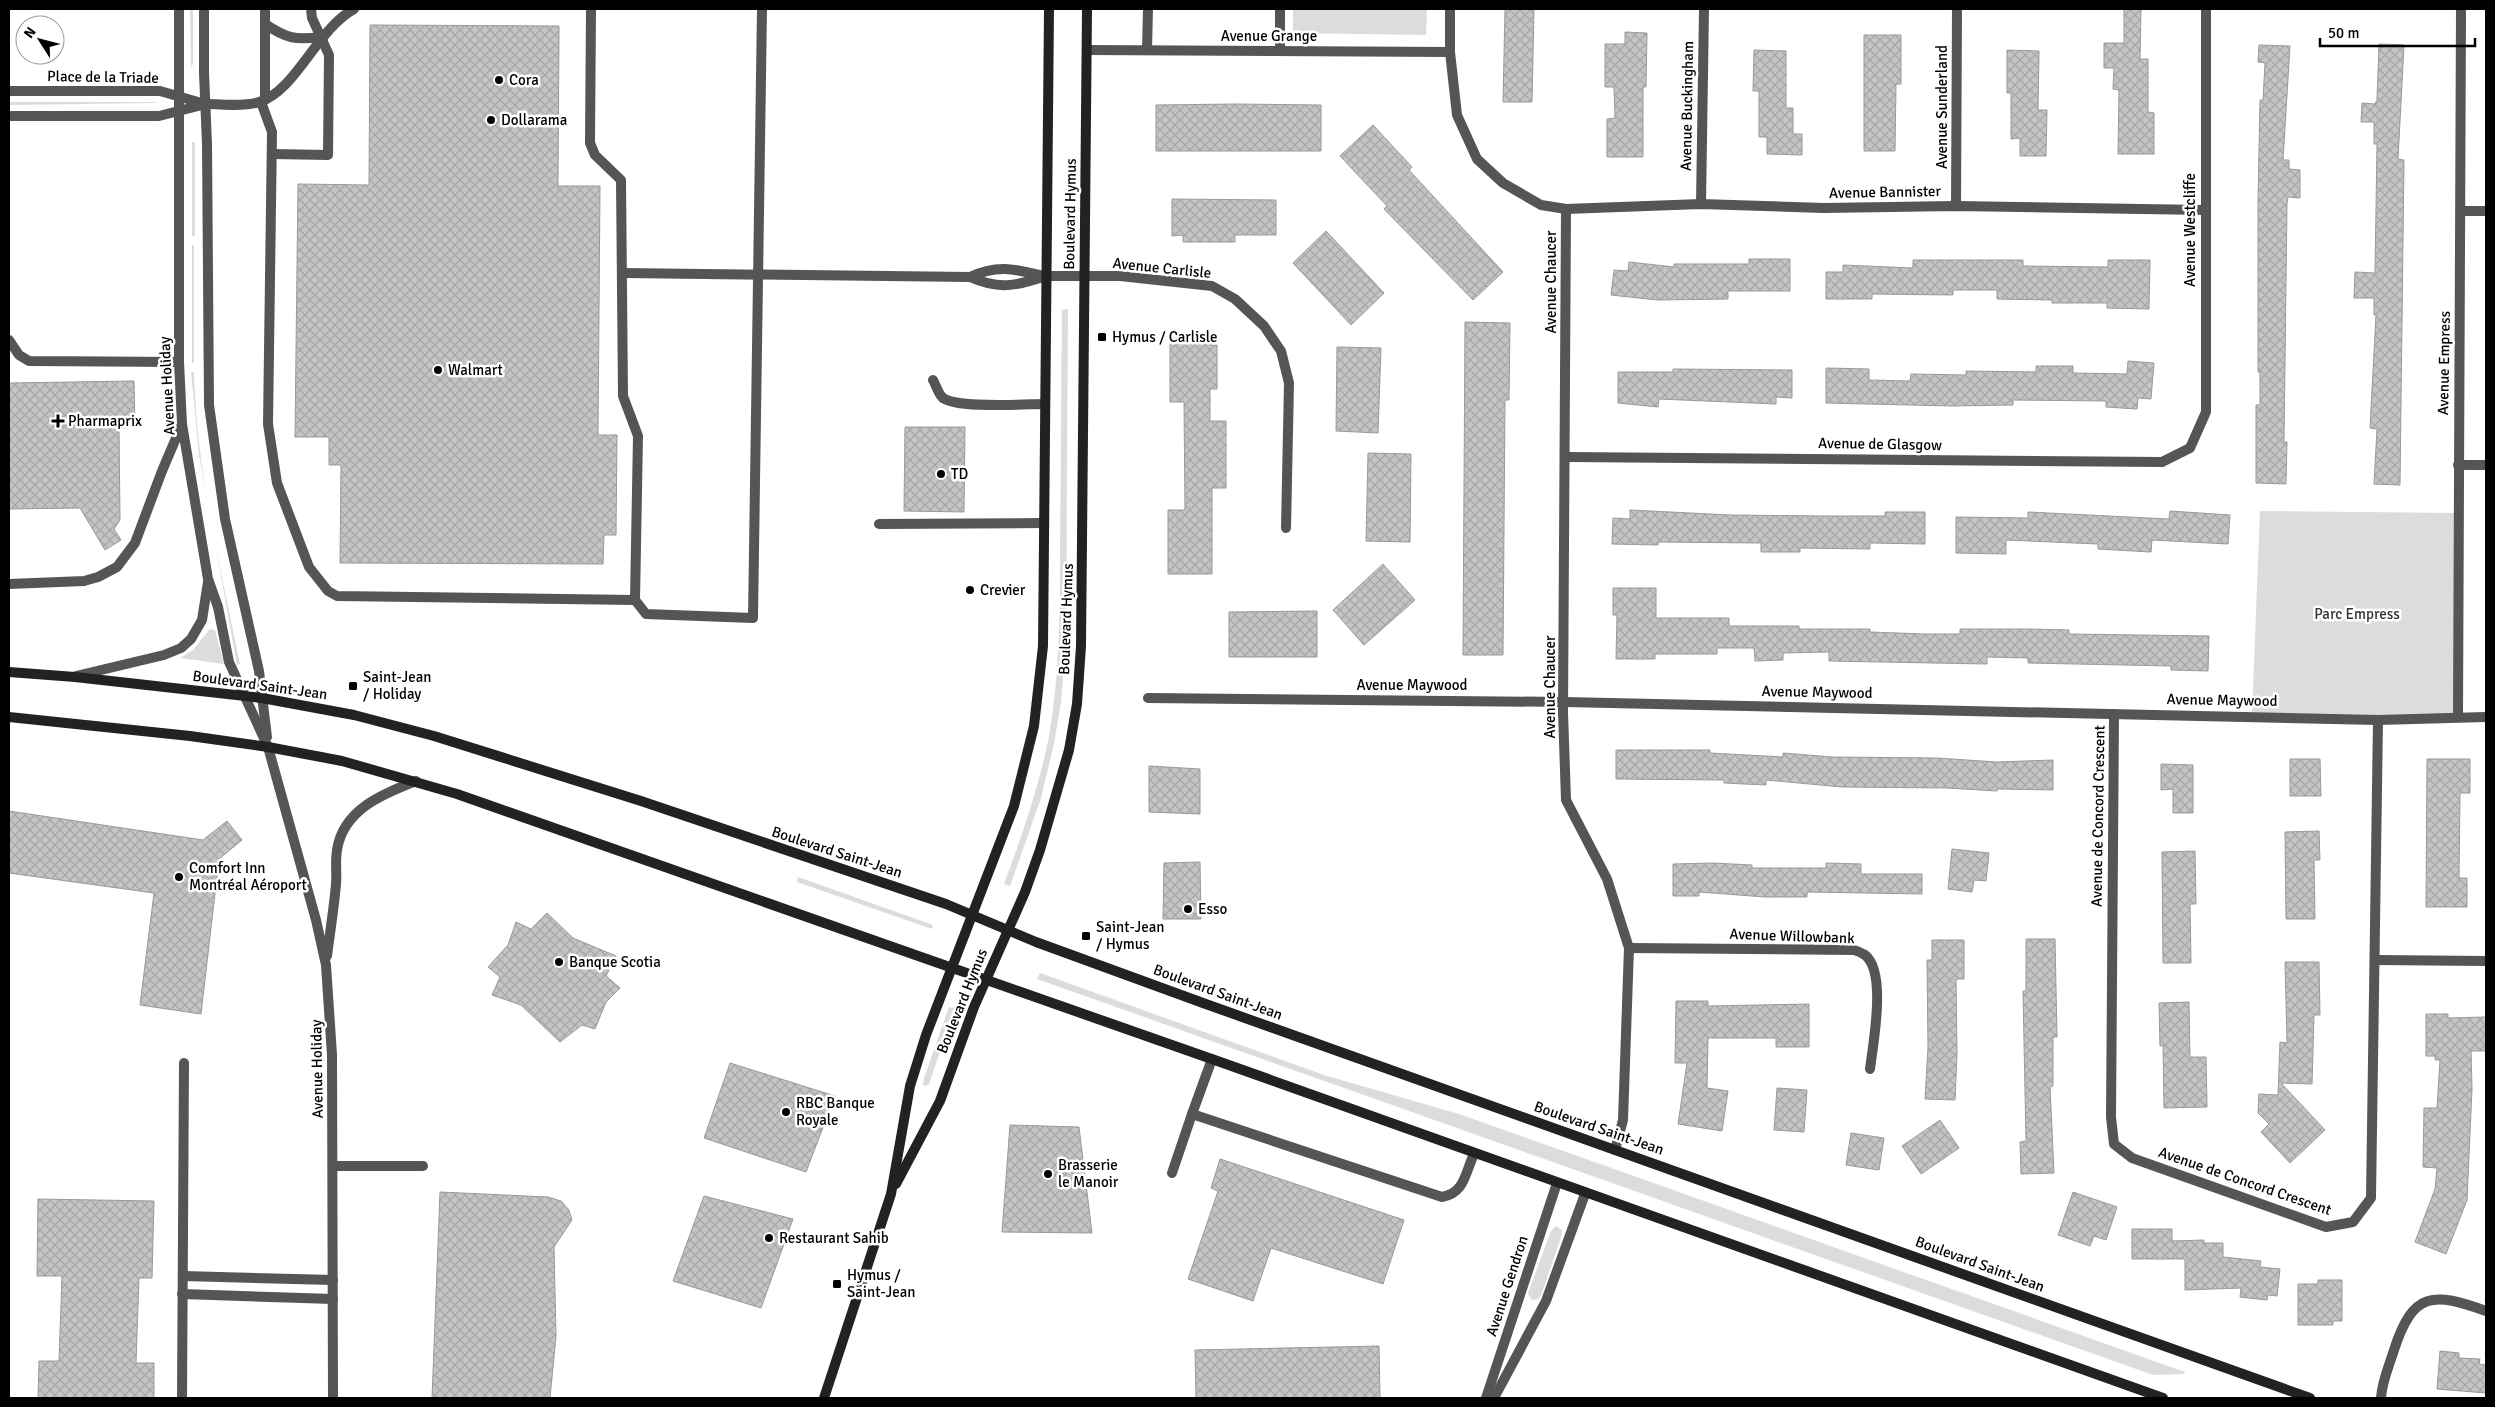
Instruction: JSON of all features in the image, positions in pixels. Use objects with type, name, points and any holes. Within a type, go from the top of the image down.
[{"type":"main road","name":"Boulevard Hymus","points":[[824,1398],[891,1194],[910,1086],[952,967],[1014,806],[1034,726],[1043,646],[1048,9]]},
{"type":"main road","name":"Boulevard Hymus","points":[[891,1194],[940,1101],[974,1007],[1025,892],[1052,816],[1065,769],[1077,704],[1082,584],[1087,9]]},
{"type":"main road","name":"Boulevard Saint-Jean","points":[[9,672],[75,677],[262,698],[354,715],[464,745],[640,800],[946,904],[1008,930],[1203,1003],[2310,1398]]},
{"type":"main road","points":[[9,718],[154,732],[268,748],[342,761],[416,782],[952,967],[1585,1194],[2163,1398]]},
{"type":"street","name":"Avenue Holiday","points":[[179,9],[179,362],[182,424],[208,579],[218,607],[229,662],[268,748]]},
{"type":"street","name":"Avenue Holiday","points":[[204,9],[209,405],[226,519],[259,671],[268,748],[316,920],[326,965],[332,1032],[333,1398]]},
{"type":"street","points":[[265,9],[263,101],[272,132],[268,424],[277,483],[310,567],[328,591],[337,596],[635,600]]},
{"type":"street","points":[[272,154],[328,156],[329,55],[312,18],[310,9]]},
{"type":"street","points":[[9,116],[159,116],[206,104],[248,104],[263,101],[280,90],[321,37],[342,15],[354,9]]},
{"type":"street","points":[[591,9],[590,142],[595,154],[622,180],[623,396],[638,436],[635,600],[639,608],[646,614],[753,618],[762,9]]},
{"type":"street","points":[[1147,50],[1148,9]]},
{"type":"street","points":[[1280,9],[1280,52]]},
{"type":"street","name":"Avenue Bannister","points":[[1450,9],[1450,52],[1457,115],[1477,158],[1503,183],[1541,205],[1566,209],[1701,204],[1824,208],[1956,206],[2205,210]]},
{"type":"street","name":"Avenue Buckingham","points":[[1701,204],[1704,9]]},
{"type":"street","name":"Avenue Sunderland","points":[[1956,206],[1957,9]]},
{"type":"street","name":"Avenue Westcliffe","points":[[2190,448],[2206,412],[2206,9]]},
{"type":"street","name":"Avenue Empress","points":[[2458,717],[2461,9]]},
{"type":"street","points":[[265,24],[283,36],[300,39],[321,37]]},
{"type":"street","name":"Avenue Grange","points":[[1087,50],[1450,52]]},
{"type":"street","name":"Place de la Triade","points":[[9,91],[160,91],[206,104]]},
{"type":"street","name":"Avenue Chaucer","points":[[1566,209],[1563,712],[1566,800],[1607,879],[1629,948],[1623,1120],[1615,1150]]},
{"type":"street","points":[[2461,212],[2486,211]]},
{"type":"street","points":[[970,277],[987,269],[1016,270],[1046,276]]},
{"type":"street","points":[[623,273],[970,277],[988,285],[1017,286],[1046,276]]},
{"type":"street","name":"Avenue Carlisle","points":[[1046,276],[1120,276],[1212,286],[1236,299],[1264,326],[1281,351],[1289,383],[1286,528]]},
{"type":"street","points":[[9,340],[19,355],[29,361],[179,362]]},
{"type":"street","points":[[933,380],[942,398],[952,403],[980,405],[1046,404]]},
{"type":"street","points":[[9,584],[84,581],[98,578],[117,567],[136,543],[162,471],[182,424]]},
{"type":"street","name":"Avenue de Glasgow","points":[[1566,457],[2162,462],[2190,448]]},
{"type":"street","points":[[2458,465],[2486,465]]},
{"type":"street","points":[[879,524],[1044,523]]},
{"type":"street","points":[[75,677],[164,655],[181,648],[191,639],[202,620],[208,579]]},
{"type":"street","name":"Avenue Maywood","points":[[1148,698],[1564,702],[2378,720],[2486,717]]},
{"type":"street","name":"Avenue de Concord Crescent","points":[[2114,714],[2111,1117],[2114,1144],[2132,1158],[2326,1227],[2353,1222],[2371,1198],[2376,960],[2378,720]]},
{"type":"street","points":[[326,965],[337,882],[337,849],[342,833],[353,816],[370,802],[416,782]]},
{"type":"street","name":"Avenue Willowbank","points":[[1629,948],[1854,950],[1866,956],[1875,974],[1878,1001],[1870,1069]]},
{"type":"street","points":[[2376,960],[2486,962]]},
{"type":"street","points":[[1172,1173],[1212,1059]]},
{"type":"street","points":[[182,1398],[184,1063]]},
{"type":"street","points":[[1192,1114],[1442,1197],[1452,1195],[1463,1186],[1466,1170],[1474,1154]]},
{"type":"street","points":[[333,1166],[423,1166]]},
{"type":"street","name":"Avenue Gendron","points":[[1486,1398],[1557,1183]]},
{"type":"street","points":[[1494,1398],[1546,1301],[1585,1194]]},
{"type":"street","points":[[183,1276],[333,1280]]},
{"type":"street","points":[[182,1294],[333,1299]]},
{"type":"street","points":[[2381,1398],[2382,1385],[2400,1331],[2412,1309],[2429,1300],[2453,1299],[2486,1312]]},
{"type":"green space","points":[[190,9],[193,9],[193,64],[191,68]]},
{"type":"green space","points":[[1293,9],[1427,9],[1426,35],[1293,33]]},
{"type":"green space","points":[[9,102],[154,102],[157,103],[9,105]]},
{"type":"green space","points":[[192,142],[195,142],[195,236],[192,236]]},
{"type":"green space","points":[[192,245],[194,245],[194,363],[192,363]]},
{"type":"green space","points":[[1068,309],[1066,642],[1061,702],[1054,744],[1041,798],[1010,886],[1004,884],[1035,792],[1053,712],[1059,619],[1062,310]]},
{"type":"green space","points":[[191,372],[194,372],[199,445],[210,516],[199,454]]},
{"type":"green space","name":"Parc Empress","points":[[2260,511],[2458,513],[2458,717],[2252,715]]},
{"type":"green space","points":[[211,522],[240,664],[237,665]]},
{"type":"green space","points":[[210,629],[215,630],[224,664],[180,658],[193,650]]},
{"type":"green space","points":[[798,877],[933,925],[932,929],[797,882]]},
{"type":"green space","points":[[1040,973],[1324,1075],[1459,1114],[2185,1372],[2184,1374],[2153,1375],[1037,979]]},
{"type":"green space","points":[[949,1007],[955,1009],[929,1084],[925,1086],[923,1085],[924,1078]]},
{"type":"green space","points":[[1556,1226],[1562,1230],[1562,1234],[1541,1296],[1538,1299],[1532,1300],[1528,1294],[1529,1290],[1551,1231]]},
{"type":"building","points":[[1505,9],[1534,9],[1532,102],[1503,102]]},
{"type":"building","points":[[2124,9],[2141,9],[2140,59],[2148,59],[2148,112],[2154,113],[2154,154],[2118,154],[2119,90],[2113,89],[2114,68],[2104,68],[2104,43],[2124,43]]},
{"type":"building","points":[[370,25],[559,26],[558,186],[600,186],[598,435],[617,435],[616,535],[604,535],[603,564],[340,563],[341,465],[329,465],[329,437],[295,437],[298,184],[369,185]]},
{"type":"building","points":[[1625,32],[1647,33],[1646,87],[1643,87],[1643,157],[1607,157],[1607,119],[1615,118],[1614,87],[1605,87],[1605,44],[1625,44]]},
{"type":"building","points":[[1864,35],[1901,35],[1901,84],[1896,84],[1895,151],[1864,151]]},
{"type":"building","points":[[2379,44],[2404,45],[2398,159],[2404,160],[2400,485],[2374,484],[2377,429],[2370,428],[2376,315],[2374,315],[2374,298],[2354,298],[2355,272],[2375,273],[2377,144],[2374,144],[2374,122],[2361,122],[2362,103],[2375,104],[2377,100]]},
{"type":"building","points":[[2259,45],[2290,46],[2283,160],[2289,160],[2289,169],[2300,170],[2300,198],[2288,197],[2287,203],[2284,442],[2287,442],[2286,484],[2256,483],[2256,405],[2260,405],[2260,372],[2258,372],[2258,202],[2260,100],[2263,100],[2265,63],[2258,62]]},
{"type":"building","points":[[1754,50],[1786,51],[1786,108],[1793,108],[1793,134],[1802,134],[1802,155],[1767,154],[1767,137],[1759,137],[1759,91],[1753,91]]},
{"type":"building","points":[[2007,50],[2039,51],[2038,110],[2047,110],[2046,156],[2020,156],[2020,138],[2011,139],[2011,93],[2007,93]]},
{"type":"building","points":[[1156,105],[1321,105],[1321,151],[1156,151]]},
{"type":"building","points":[[1373,125],[1412,167],[1409,170],[1503,272],[1473,300],[1384,209],[1387,206],[1340,156]]},
{"type":"building","points":[[1172,199],[1276,200],[1276,235],[1235,235],[1235,242],[1183,242],[1183,235],[1172,236]]},
{"type":"building","points":[[1326,231],[1384,293],[1351,325],[1293,263]]},
{"type":"building","points":[[1749,259],[1790,259],[1790,291],[1728,291],[1728,299],[1657,300],[1611,295],[1614,270],[1628,271],[1629,262],[1674,267],[1674,264],[1749,264]]},
{"type":"building","points":[[1913,260],[2023,260],[2023,266],[2108,267],[2108,260],[2150,260],[2149,309],[2107,308],[2107,303],[2052,303],[2052,300],[1997,299],[1997,290],[1953,290],[1953,295],[1872,294],[1872,299],[1826,299],[1826,272],[1843,272],[1843,265],[1913,268]]},
{"type":"building","points":[[1465,322],[1510,323],[1509,400],[1505,400],[1503,655],[1463,655]]},
{"type":"building","points":[[1170,334],[1210,334],[1210,345],[1217,345],[1217,389],[1210,389],[1210,421],[1226,421],[1226,488],[1212,488],[1212,574],[1168,574],[1168,510],[1185,510],[1184,402],[1170,402]]},
{"type":"building","points":[[1337,347],[1381,348],[1378,433],[1336,431]]},
{"type":"building","points":[[2128,361],[2154,363],[2151,399],[2138,398],[2137,409],[2106,407],[2106,401],[2013,400],[2013,405],[1952,406],[1826,403],[1826,368],[1869,369],[1869,380],[1910,381],[1911,374],[1966,375],[1966,371],[2036,372],[2036,366],[2073,366],[2073,373],[2127,374]]},
{"type":"building","points":[[1673,369],[1792,370],[1792,398],[1776,397],[1776,404],[1659,399],[1658,407],[1618,403],[1618,372],[1673,372]]},
{"type":"building","points":[[134,381],[135,427],[119,428],[120,520],[114,529],[121,540],[105,550],[80,508],[9,509],[9,383]]},
{"type":"building","points":[[905,427],[965,427],[964,512],[904,511]]},
{"type":"building","points":[[1368,453],[1411,454],[1410,542],[1366,541]]},
{"type":"building","points":[[1630,510],[1730,515],[1826,516],[1885,516],[1885,512],[1925,512],[1925,544],[1870,543],[1870,549],[1800,548],[1800,552],[1761,552],[1761,543],[1658,542],[1658,545],[1612,544],[1613,518],[1630,519]]},
{"type":"building","points":[[2170,511],[2230,515],[2228,544],[2152,540],[2151,552],[2098,549],[2098,544],[2006,540],[2006,554],[1956,553],[1956,517],[2028,518],[2028,512],[2169,519]]},
{"type":"building","points":[[1383,564],[1415,600],[1364,645],[1333,610]]},
{"type":"building","points":[[1613,588],[1656,588],[1656,618],[1729,618],[1729,626],[1799,626],[1799,629],[1870,629],[1870,632],[1924,634],[1960,634],[1960,629],[2029,629],[2069,630],[2069,634],[2209,636],[2208,671],[2171,670],[2171,666],[2028,663],[2028,658],[1987,657],[1987,664],[1829,661],[1829,652],[1783,653],[1783,660],[1755,661],[1754,648],[1717,648],[1717,654],[1655,654],[1655,659],[1616,659],[1617,615],[1613,615]]},
{"type":"building","points":[[1317,611],[1317,657],[1229,657],[1229,612]]},
{"type":"building","points":[[1616,750],[1710,750],[1710,753],[1783,757],[1783,753],[1832,757],[1937,758],[1997,762],[2053,760],[2053,790],[1997,789],[1997,791],[1947,788],[1842,787],[1766,780],[1766,785],[1724,783],[1724,780],[1616,779]]},
{"type":"building","points":[[2290,759],[2320,759],[2321,796],[2290,796]]},
{"type":"building","points":[[2427,759],[2470,759],[2470,793],[2460,793],[2459,878],[2467,878],[2467,907],[2426,907]]},
{"type":"building","points":[[2161,764],[2193,765],[2193,813],[2173,813],[2173,789],[2161,790]]},
{"type":"building","points":[[1149,766],[1200,769],[1200,814],[1149,812]]},
{"type":"building","points":[[9,811],[203,840],[227,821],[242,840],[219,859],[201,1014],[140,1005],[154,893],[9,873]]},
{"type":"building","points":[[2319,831],[2320,860],[2314,860],[2315,919],[2286,919],[2285,832]]},
{"type":"building","points":[[1952,849],[1989,853],[1986,881],[1974,880],[1972,892],[1948,889]]},
{"type":"building","points":[[2195,851],[2196,904],[2190,904],[2191,963],[2163,963],[2162,852]]},
{"type":"building","points":[[1200,862],[1201,919],[1163,919],[1164,863]]},
{"type":"building","points":[[1826,863],[1861,864],[1861,874],[1922,874],[1922,894],[1807,892],[1807,897],[1765,897],[1699,892],[1699,896],[1673,896],[1673,864],[1752,865],[1752,868],[1826,868]]},
{"type":"building","points":[[547,913],[573,938],[616,956],[606,976],[620,988],[606,1002],[595,1029],[582,1025],[560,1042],[521,1005],[492,995],[500,977],[488,967],[508,945],[516,922],[531,929]]},
{"type":"building","points":[[2026,939],[2055,939],[2057,1037],[2053,1037],[2053,1086],[2050,1087],[2054,1173],[2021,1174],[2020,1142],[2026,1141],[2023,991],[2026,991]]},
{"type":"building","points":[[1932,940],[1964,940],[1964,979],[1956,979],[1957,1054],[1955,1100],[1925,1099],[1928,1047],[1927,960],[1932,960]]},
{"type":"building","points":[[2285,962],[2319,962],[2320,1015],[2314,1015],[2312,1084],[2281,1083],[2325,1130],[2290,1163],[2261,1132],[2269,1124],[2258,1113],[2259,1094],[2278,1095],[2280,1042],[2287,1043]]},
{"type":"building","points":[[1676,1001],[1708,1001],[1708,1006],[1809,1004],[1809,1047],[1776,1047],[1776,1038],[1708,1038],[1707,1088],[1728,1091],[1722,1131],[1678,1124],[1687,1063],[1675,1063]]},
{"type":"building","points":[[2189,1002],[2190,1057],[2206,1057],[2207,1107],[2164,1108],[2163,1045],[2160,1046],[2159,1003]]},
{"type":"building","points":[[2426,1014],[2448,1014],[2448,1018],[2486,1017],[2486,1051],[2471,1051],[2472,1089],[2467,1200],[2446,1254],[2415,1242],[2435,1189],[2437,1168],[2423,1167],[2424,1108],[2437,1108],[2440,1060],[2435,1060],[2435,1056],[2426,1056]]},
{"type":"building","points":[[730,1063],[835,1096],[806,1172],[704,1138]]},
{"type":"building","points":[[1777,1088],[1807,1090],[1804,1132],[1774,1130]]},
{"type":"building","points":[[1940,1120],[1959,1148],[1921,1174],[1902,1146]]},
{"type":"building","points":[[1010,1125],[1079,1127],[1092,1233],[1002,1232]]},
{"type":"building","points":[[1851,1133],[1884,1138],[1879,1170],[1846,1165]]},
{"type":"building","points":[[1220,1159],[1404,1220],[1383,1284],[1271,1248],[1253,1301],[1188,1279],[1218,1191],[1211,1188]]},
{"type":"building","points":[[440,1192],[548,1197],[561,1201],[569,1210],[572,1220],[554,1247],[556,1336],[550,1398],[432,1398]]},
{"type":"building","points":[[2073,1192],[2117,1207],[2106,1240],[2094,1236],[2090,1246],[2058,1235]]},
{"type":"building","points":[[704,1196],[793,1219],[761,1308],[673,1281]]},
{"type":"building","points":[[38,1199],[154,1201],[152,1278],[139,1278],[136,1363],[154,1363],[154,1398],[38,1398],[39,1361],[59,1361],[62,1276],[37,1276]]},
{"type":"building","points":[[2132,1229],[2172,1229],[2172,1241],[2204,1240],[2204,1243],[2223,1243],[2223,1257],[2261,1261],[2260,1267],[2280,1269],[2277,1296],[2268,1295],[2267,1300],[2240,1297],[2241,1288],[2185,1290],[2185,1259],[2132,1259]]},
{"type":"building","points":[[2318,1280],[2342,1280],[2342,1321],[2333,1321],[2333,1325],[2298,1325],[2298,1284],[2318,1284]]},
{"type":"building","points":[[1379,1346],[1380,1398],[1196,1398],[1195,1350]]},
{"type":"building","points":[[2440,1351],[2459,1353],[2459,1358],[2480,1359],[2479,1364],[2486,1365],[2486,1393],[2437,1389]]},
{"type":"place","name":"Cora","points":[[499,80]]},
{"type":"place","name":"Dollarama","points":[[491,120]]},
{"type":"place","name":"Hymus / Carlisle","points":[[1102,337]]},
{"type":"place","name":"Walmart","points":[[438,370]]},
{"type":"place","name":"Pharmaprix","points":[[58,421]]},
{"type":"place","name":"TD","points":[[941,474]]},
{"type":"place","name":"Crevier","points":[[970,590]]},
{"type":"place","name":"Saint-Jean / Holiday","points":[[353,686]]},
{"type":"place","name":"Comfort Inn Montréal Aéroport","points":[[179,877]]},
{"type":"place","name":"Esso","points":[[1188,909]]},
{"type":"place","name":"Saint-Jean / Hymus","points":[[1086,936]]},
{"type":"place","name":"Banque Scotia","points":[[559,962]]},
{"type":"place","name":"RBC Banque Royale","points":[[786,1112]]},
{"type":"place","name":"Brasserie le Manoir","points":[[1048,1174]]},
{"type":"place","name":"Restaurant Sahib","points":[[769,1238]]},
{"type":"place","name":"Hymus / Saint-Jean","points":[[837,1284]]}]
